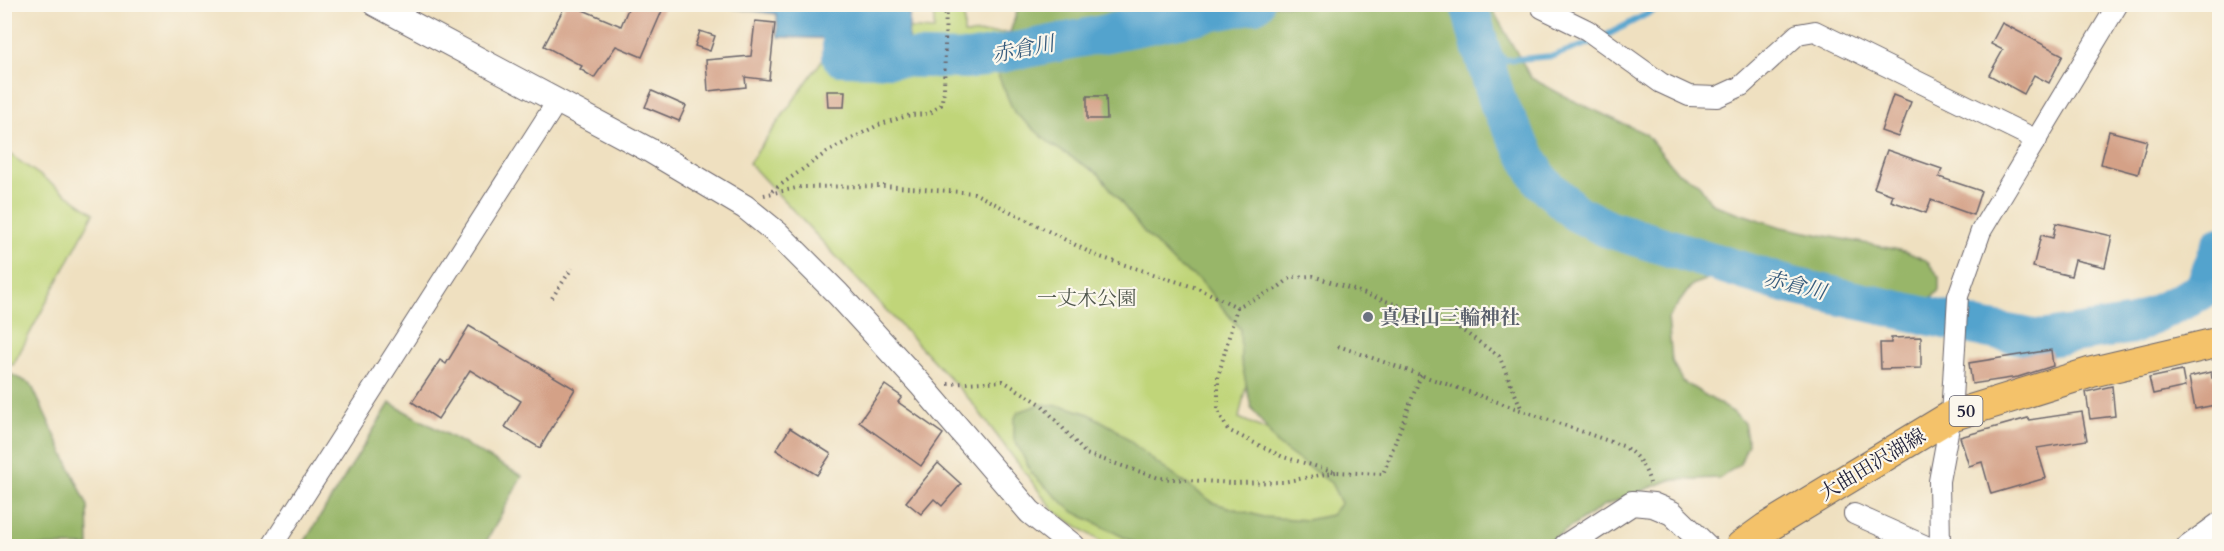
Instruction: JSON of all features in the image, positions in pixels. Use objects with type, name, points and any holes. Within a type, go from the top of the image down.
[{"type":"main road","name":"大曲田沢湖線","points":[[1741,546],[1766,528],[1951,416],[2092,372],[2220,342]]},
{"type":"street","points":[[375,4],[651,151],[745,207],[777,233],[823,278],[922,386],[1030,512],[1073,546]]},
{"type":"street","points":[[1940,546],[1939,481],[1951,416],[1958,296],[1981,231],[2118,4]]},
{"type":"street","points":[[1542,9],[1587,30],[1661,83],[1689,96],[1717,98],[1741,86],[1798,34],[1815,31],[2037,140]]},
{"type":"street","points":[[272,546],[558,100]]},
{"type":"street","points":[[1566,546],[1632,503],[1653,505],[1672,513],[1706,546]]},
{"type":"street","points":[[1854,514],[1926,546]]},
{"type":"street","points":[[2187,546],[2220,522]]},
{"type":"path","points":[[745,207],[827,152],[878,125],[910,116],[929,114],[940,105],[944,91],[946,4]]},
{"type":"path","points":[[769,193],[801,187],[884,186],[974,193],[1097,256],[1200,289],[1237,307]]},
{"type":"path","points":[[552,298],[572,268]]},
{"type":"path","points":[[1336,472],[1284,457],[1228,430],[1218,411],[1218,376],[1237,307],[1276,289],[1292,277],[1313,276],[1453,324],[1499,356],[1522,410]]},
{"type":"path","points":[[1338,346],[1623,446],[1645,466],[1651,486],[1653,505]]},
{"type":"path","points":[[922,386],[1003,381],[1041,404],[1086,454],[1159,478],[1232,483],[1283,482],[1336,472],[1383,474],[1421,375]]},
{"type":"green space","name":"一丈木公園","points":[[934,4],[964,5],[964,34],[1272,23],[1221,199],[1250,367],[1239,418],[1319,453],[1366,546],[1107,546],[1054,511],[970,400],[749,163],[847,25],[934,30]]},
{"type":"green space","points":[[1019,5],[1490,5],[1531,78],[1646,134],[1678,173],[1698,183],[1712,204],[1781,227],[1904,251],[1926,260],[1939,276],[1939,290],[1931,299],[1909,301],[1879,295],[1842,279],[1795,268],[1748,265],[1692,285],[1668,318],[1672,361],[1682,381],[1733,412],[1744,423],[1748,444],[1740,464],[1720,478],[1670,480],[1603,506],[1538,546],[1141,546],[1072,511],[1032,474],[1014,438],[1014,420],[1018,412],[1041,404],[1067,407],[1089,414],[1114,428],[1158,464],[1214,503],[1263,517],[1307,520],[1331,515],[1341,503],[1331,483],[1278,445],[1251,407],[1241,360],[1240,329],[1200,280],[1177,266],[1144,232],[1099,174],[1053,146],[1014,112],[997,73]]},
{"type":"green space","points":[[5,151],[94,213],[13,365],[4,360]]},
{"type":"green space","points":[[4,371],[31,384],[88,506],[89,546],[5,546]]},
{"type":"green space","points":[[390,403],[522,476],[484,546],[302,546]]},
{"type":"water","points":[[730,5],[910,5],[908,41],[778,37],[777,14],[732,8]]},
{"type":"building","points":[[566,4],[586,4],[583,10],[621,26],[630,4],[665,4],[642,57],[616,46],[594,78],[580,69],[582,66],[544,46]]},
{"type":"building","points":[[755,21],[775,23],[769,80],[745,77],[746,87],[708,91],[706,60],[751,56]]},
{"type":"building","points":[[2002,23],[2063,55],[2049,83],[2034,75],[2024,94],[1989,75],[2003,50],[1991,44]]},
{"type":"building","points":[[700,31],[715,36],[710,51],[695,46]]},
{"type":"building","points":[[652,91],[686,106],[679,121],[645,107]]},
{"type":"building","points":[[827,91],[845,91],[844,107],[828,107]]},
{"type":"building","points":[[1893,95],[1911,102],[1898,137],[1881,131]]},
{"type":"building","points":[[1087,96],[1106,96],[1107,119],[1087,119]]},
{"type":"building","points":[[2109,131],[2147,141],[2138,174],[2101,164]]},
{"type":"building","points":[[1887,150],[1942,169],[1939,177],[1981,191],[1973,215],[1931,200],[1926,213],[1891,201],[1893,195],[1874,188]]},
{"type":"building","points":[[2056,223],[2112,236],[2105,267],[2075,260],[2071,276],[2033,267],[2041,235],[2053,238]]},
{"type":"building","points":[[469,326],[575,389],[540,448],[505,427],[521,401],[470,370],[438,419],[412,402],[440,360],[446,364]]},
{"type":"building","points":[[1921,337],[1921,368],[1881,369],[1880,343],[1891,343],[1891,338]]},
{"type":"building","points":[[2051,350],[2053,366],[2018,377],[1972,384],[1969,363]]},
{"type":"building","points":[[2182,371],[2185,387],[2153,394],[2149,378]]},
{"type":"building","points":[[2211,372],[2212,378],[2220,376],[2220,404],[2195,409],[2189,377]]},
{"type":"building","points":[[885,385],[902,397],[898,402],[943,434],[921,466],[859,422]]},
{"type":"building","points":[[2112,386],[2115,416],[2090,419],[2086,392]]},
{"type":"building","points":[[2082,412],[2087,440],[2037,448],[2046,478],[1991,494],[1982,462],[1969,466],[1960,437],[2028,418],[2029,420]]},
{"type":"building","points":[[790,428],[831,454],[817,475],[776,450]]},
{"type":"building","points":[[938,463],[961,484],[942,506],[934,499],[921,514],[906,502]]},
{"type":"waterway","name":"赤倉川","points":[[841,4],[841,57],[970,60],[1255,4]]},
{"type":"waterway","name":"赤倉川","points":[[1469,4],[1499,105],[1541,181],[1576,213],[1606,228],[1788,285],[2040,339],[2134,325],[2203,290],[2220,246]]},
{"type":"waterway","points":[[1607,35],[1666,4]]},
{"type":"waterway","points":[[1480,46],[1507,60],[1553,56],[1593,42]]},
{"type":"place","name":"真昼山三輪神社","points":[[1368,317]]}]
